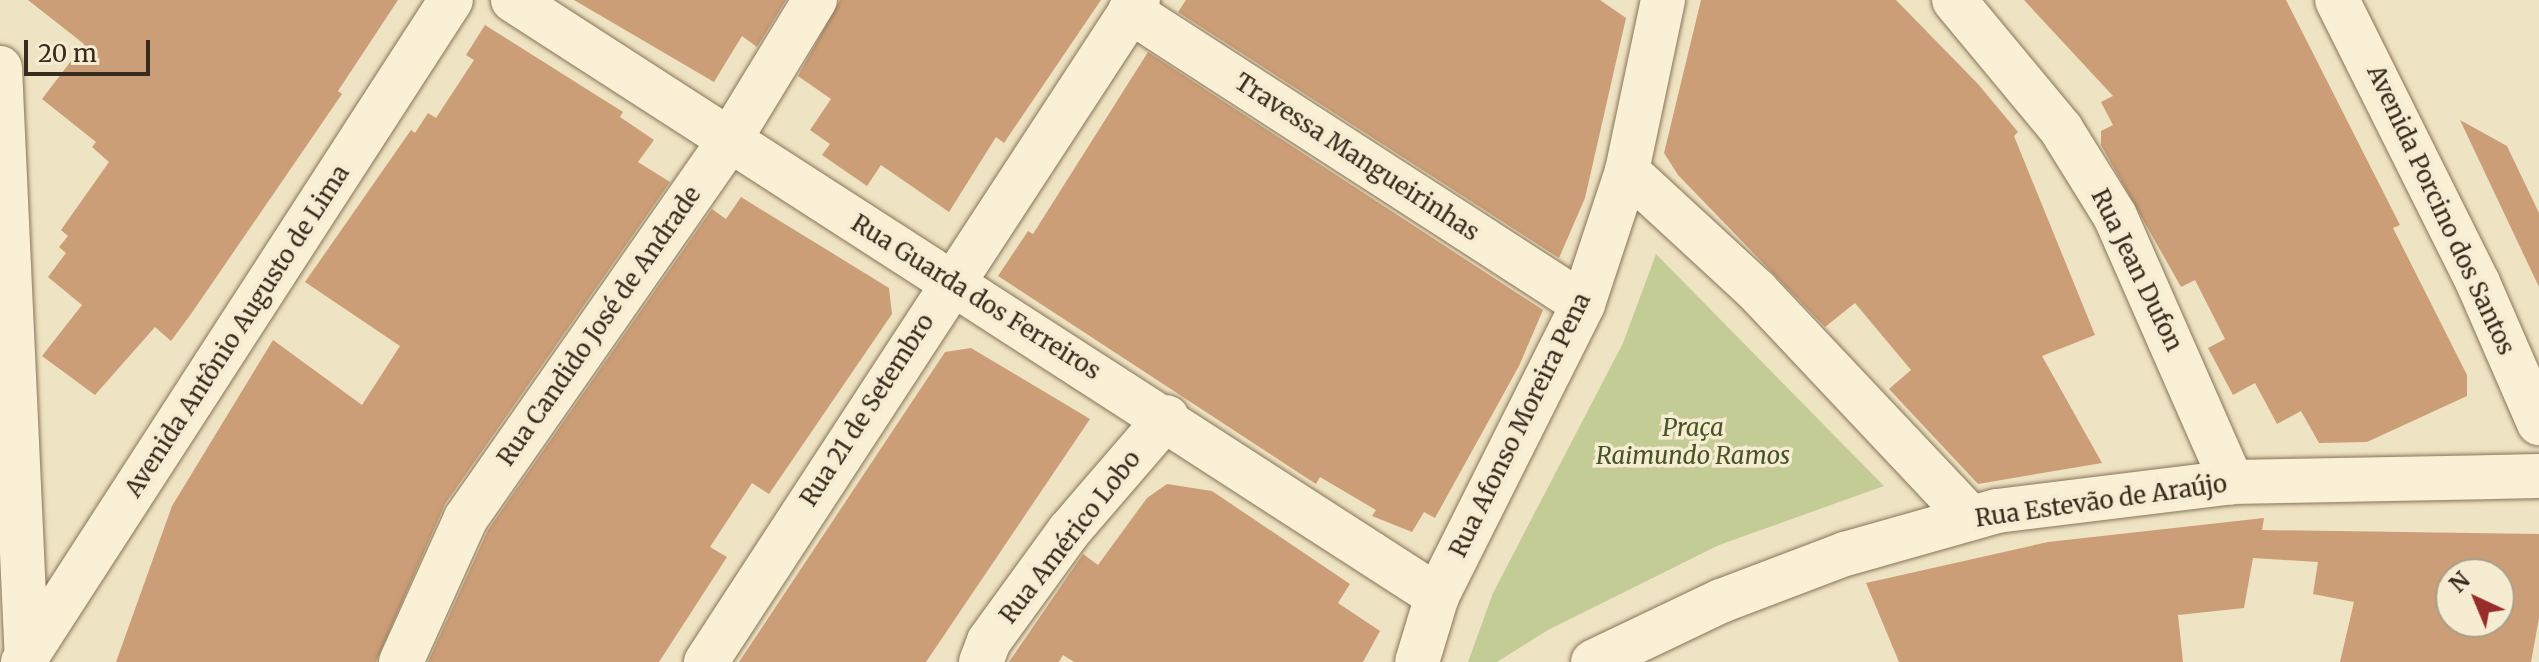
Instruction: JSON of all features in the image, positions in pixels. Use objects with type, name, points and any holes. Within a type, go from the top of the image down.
[{"type":"street","name":"Avenida Antônio Augusto de Lima","points":[[26,660],[451,0]]},
{"type":"street","name":"Rua Guarda dos Ferreiros","points":[[513,0],[1167,417],[1437,596]]},
{"type":"street","name":"Rua Candido José de Andrade","points":[[401,662],[474,506],[730,139],[815,0]]},
{"type":"street","name":"Rua Afonso Moreira Pena","points":[[1417,662],[1437,596],[1583,304],[1627,171],[1663,0]]},
{"type":"street","name":"Rua Jean Dufon","points":[[1954,0],[2061,129],[2115,216],[2232,482]]},
{"type":"street","name":"Avenida Porcino dos Santos","points":[[2337,0],[2478,283],[2539,423]]},
{"type":"street","name":"Rua 21 de Setembro","points":[[706,662],[951,282],[1134,6]]},
{"type":"street","name":"Travessa Mangueirinhas","points":[[1134,6],[1583,304]]},
{"type":"street","points":[[0,68],[26,660]]},
{"type":"street","points":[[1627,171],[1757,291],[1971,518]]},
{"type":"street","name":"Rua Américo Lobo","points":[[981,662],[989,641],[1069,531],[1167,417]]},
{"type":"street","name":"Rua Estevão de Araújo","points":[[1593,662],[1721,601],[1845,554],[1971,518],[2232,482],[2539,476]]},
{"type":"green space","name":"Praça Raimundo Ramos","points":[[1656,254],[1884,486],[1719,545],[1548,630],[1497,662],[1468,662],[1493,593],[1623,343]]},
{"type":"building","points":[[28,0],[398,0],[338,91],[342,94],[171,341],[155,327],[95,395],[42,356],[82,305],[48,277],[66,253],[59,247],[68,236],[61,230],[109,162],[92,147],[96,142],[42,99],[84,44]]},
{"type":"building","points":[[574,0],[786,0],[757,47],[742,36],[714,82]]},
{"type":"building","points":[[840,0],[1101,0],[1004,143],[996,137],[949,212],[881,165],[867,186],[822,155],[830,144],[810,130],[831,99],[798,76]]},
{"type":"building","points":[[1186,0],[1600,0],[1626,18],[1585,198],[1559,258],[1178,12]]},
{"type":"building","points":[[1701,0],[1896,0],[1978,84],[2018,132],[2014,136],[2095,335],[2042,356],[2102,463],[1978,484],[1889,389],[1911,370],[1855,303],[1825,327],[1678,175],[1664,153]]},
{"type":"building","points":[[2024,0],[2286,0],[2400,225],[2393,228],[2467,375],[2467,396],[2367,442],[2319,443],[2301,411],[2277,424],[2255,383],[2233,395],[2208,348],[2225,339],[2195,280],[2181,287],[2101,145],[2101,131],[2113,125],[2101,102],[2113,96]]},
{"type":"building","points":[[485,25],[623,112],[620,117],[654,140],[638,162],[670,182],[445,504],[376,662],[116,662],[172,506],[273,340],[362,405],[400,346],[305,282],[411,130],[415,133],[428,113],[436,118],[474,60],[466,55]]},
{"type":"building","points":[[1148,52],[1543,310],[1519,366],[1435,518],[1424,512],[1412,532],[1372,516],[1376,510],[1320,477],[1316,484],[998,276],[1028,231],[1033,234]]},
{"type":"building","points":[[2460,120],[2507,146],[2539,213],[2539,287]]},
{"type":"building","points":[[741,197],[889,288],[892,314],[769,494],[752,483],[710,547],[727,557],[659,662],[428,662],[488,530],[712,209],[726,219]]},
{"type":"building","points":[[971,348],[1090,419],[926,662],[739,662],[945,352]]},
{"type":"building","points":[[1167,484],[1212,491],[1350,584],[1338,603],[1380,631],[1363,662],[1074,662],[1063,655],[1059,662],[1009,662],[1083,554],[1098,565],[1147,498]]},
{"type":"building","points":[[2264,518],[2262,530],[2539,534],[2539,618],[2531,662],[2340,662],[2354,602],[2313,594],[2318,562],[2253,558],[2244,608],[2178,615],[2183,662],[1899,662],[1866,583],[2048,542]]}]
